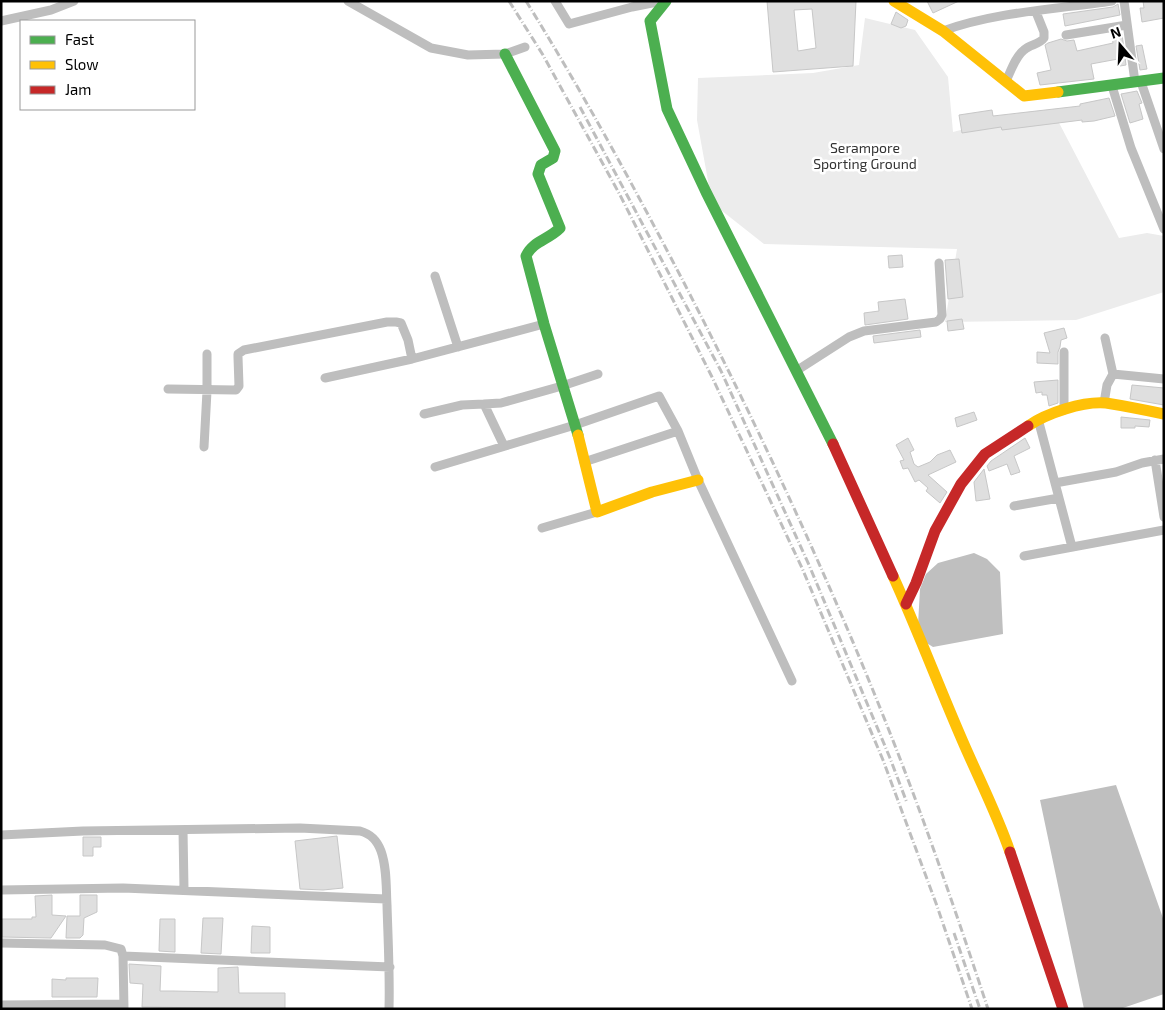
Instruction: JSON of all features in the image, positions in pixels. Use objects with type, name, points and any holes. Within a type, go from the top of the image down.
[{"type":"street","points":[[1,22],[51,10],[74,1]]},
{"type":"street","points":[[348,1],[431,48],[468,55],[505,54],[525,47]]},
{"type":"street","points":[[555,1],[569,24],[662,1]]},
{"type":"street","points":[[666,1],[650,20],[667,109],[706,192],[837,451],[906,604],[967,750],[1000,822],[1063,1009]]},
{"type":"street","points":[[894,1],[943,30],[1024,96],[1164,78]]},
{"type":"street","points":[[943,30],[985,19],[1112,1]]},
{"type":"street","points":[[1124,1],[1138,82],[1164,149]]},
{"type":"street","points":[[1006,81],[1021,52],[1044,38],[1044,32],[1036,12]]},
{"type":"street","points":[[1066,35],[1128,24]]},
{"type":"street","points":[[505,54],[555,151],[553,158],[541,165],[538,174],[560,228],[552,236],[530,247],[526,256],[597,512]]},
{"type":"street","points":[[1112,86],[1131,148],[1164,229]]},
{"type":"street","points":[[796,371],[849,337],[864,331],[936,322],[942,315],[939,263]]},
{"type":"street","points":[[435,276],[458,347]]},
{"type":"street","points":[[168,389],[237,390],[239,386],[238,354],[244,350],[387,322],[400,323],[408,340],[412,358]]},
{"type":"street","points":[[325,378],[458,347],[544,324]]},
{"type":"street","points":[[1104,403],[1107,385],[1112,374],[1105,338]]},
{"type":"street","points":[[1064,352],[1064,410]]},
{"type":"street","points":[[204,447],[207,391],[206,354]]},
{"type":"street","points":[[424,414],[462,405],[501,403],[598,374]]},
{"type":"street","points":[[1112,374],[1164,379]]},
{"type":"street","points":[[435,467],[659,396],[678,431],[698,480],[792,681]]},
{"type":"street","points":[[906,604],[916,583],[935,531],[961,484],[986,454],[1038,419],[1079,405],[1104,403],[1164,414]]},
{"type":"street","points":[[484,404],[504,446]]},
{"type":"street","points":[[1038,419],[1072,547]]},
{"type":"street","points":[[584,462],[678,431]]},
{"type":"street","points":[[1055,483],[1116,472],[1159,460],[1164,517]]},
{"type":"street","points":[[542,528],[597,512],[652,492],[698,480]]},
{"type":"street","points":[[1014,506],[1059,498]]},
{"type":"street","points":[[1024,556],[1164,530]]},
{"type":"street","points":[[1,835],[83,831],[300,828],[368,833],[375,838],[381,851],[385,871],[390,967],[389,1009]]},
{"type":"street","points":[[183,830],[184,890]]},
{"type":"street","points":[[1,890],[76,888],[184,890],[386,899]]},
{"type":"street","points":[[1,943],[116,946],[121,949],[123,956],[124,1006],[1,1005]]},
{"type":"street","points":[[123,956],[390,967]]},
{"type":"green space","name":"Serampore Sporting Ground","points":[[865,18],[915,30],[948,77],[953,132],[980,125],[1056,117],[1119,238],[1147,233],[1164,236],[1164,292],[1076,320],[945,322],[957,249],[764,244],[712,203],[697,120],[698,78],[813,73],[859,65]]},
{"type":"shaded area","points":[[974,553],[987,559],[1000,572],[1003,634],[933,647],[925,642],[918,625],[920,589],[926,574],[938,563]]},
{"type":"shaded area","points":[[1116,785],[1164,921],[1164,994],[1120,1009],[1084,1009],[1040,800]]},
{"type":"building","points":[[767,1],[856,1],[853,66],[773,72]],"holes":[[[812,9],[816,48],[798,51],[794,10]]]},
{"type":"building","points":[[927,1],[959,1],[933,13]]},
{"type":"building","points":[[1143,1],[1164,1],[1164,18],[1142,22],[1140,8],[1144,8]]},
{"type":"building","points":[[1118,4],[1120,15],[1065,26],[1063,14],[1113,7]]},
{"type":"building","points":[[896,12],[908,20],[906,26],[901,28],[891,24]]},
{"type":"building","points":[[1122,34],[1126,65],[1120,66],[1118,59],[1091,64],[1094,79],[1040,85],[1037,73],[1051,70],[1045,45],[1048,43],[1061,39],[1067,41],[1074,40],[1077,51],[1113,43],[1112,37]]},
{"type":"building","points":[[1142,45],[1147,69],[1140,70],[1136,46]]},
{"type":"building","points":[[1137,91],[1142,103],[1139,104],[1143,119],[1130,123],[1121,94]]},
{"type":"building","points":[[1109,98],[1115,116],[1094,121],[1082,122],[1082,120],[1002,130],[1001,127],[962,133],[959,115],[992,110],[993,116],[1080,106],[1080,104]]},
{"type":"building","points":[[902,255],[903,267],[889,268],[888,256]]},
{"type":"building","points":[[959,259],[963,297],[948,299],[945,260]]},
{"type":"building","points":[[905,299],[908,319],[865,325],[864,313],[879,311],[878,302]]},
{"type":"building","points":[[962,319],[964,329],[948,331],[947,321]]},
{"type":"building","points":[[1064,328],[1067,338],[1061,340],[1058,364],[1037,363],[1037,352],[1050,353],[1044,333]]},
{"type":"building","points":[[920,330],[921,337],[874,343],[873,336]]},
{"type":"building","points":[[1058,380],[1058,403],[1049,406],[1047,395],[1042,395],[1042,392],[1036,393],[1034,382]]},
{"type":"building","points":[[1132,385],[1164,388],[1164,405],[1130,399]]},
{"type":"building","points":[[974,412],[977,420],[957,427],[955,418]]},
{"type":"building","points":[[1121,417],[1150,420],[1149,427],[1121,428]]},
{"type":"building","points":[[908,438],[914,450],[910,452],[914,464],[918,467],[930,462],[937,455],[950,450],[956,462],[928,475],[947,492],[940,503],[926,491],[928,488],[919,480],[915,482],[908,468],[903,469],[900,461],[904,460],[896,445]]},
{"type":"building","points":[[1025,438],[1030,448],[1014,456],[1020,472],[1011,475],[1007,464],[989,471],[987,466],[991,461]]},
{"type":"building","points":[[984,469],[990,499],[976,501],[974,482]]},
{"type":"building","points":[[337,836],[343,888],[323,890],[300,889],[295,841]]},
{"type":"building","points":[[83,837],[101,837],[101,847],[93,847],[93,856],[83,856]]},
{"type":"building","points":[[52,895],[52,915],[66,916],[51,938],[2,937],[2,919],[32,919],[32,917],[36,917],[35,896]]},
{"type":"building","points":[[80,895],[97,895],[97,912],[84,918],[83,935],[80,938],[66,938],[67,916],[80,916]]},
{"type":"building","points":[[203,918],[223,918],[221,954],[201,953]]},
{"type":"building","points":[[160,919],[175,919],[175,952],[159,951]]},
{"type":"building","points":[[252,926],[270,927],[270,953],[251,953]]},
{"type":"building","points":[[129,964],[161,966],[160,991],[218,992],[218,968],[238,967],[239,993],[285,993],[285,1009],[142,1007],[143,984],[130,983]]},
{"type":"building","points":[[66,978],[98,978],[97,997],[52,997],[52,979],[66,980]]},
{"type":"railway","points":[[509,1],[543,55],[620,195],[712,377],[802,568],[883,760],[937,906],[972,1009]]},
{"type":"railway","points":[[526,1],[587,104],[664,244],[712,337],[797,514],[850,634],[899,756],[945,882],[988,1009]]},
{"type":"railway","points":[[580,107],[721,371],[809,565],[907,803]]},
{"type":"railway","points":[[954,933],[980,1009]]},
{"type":"traffic: fast","points":[[666,1],[650,21],[667,109],[706,192],[833,444]]},
{"type":"traffic: fast","points":[[505,54],[555,151],[553,158],[541,165],[538,174],[560,228],[533,247],[526,256],[544,324],[578,435]]},
{"type":"traffic: fast","points":[[1058,92],[1164,78]]},
{"type":"traffic: slow","points":[[894,1],[943,31],[1024,96],[1058,92]]},
{"type":"traffic: slow","points":[[1028,426],[1066,409],[1097,403],[1113,404],[1164,414]]},
{"type":"traffic: slow","points":[[578,435],[597,512],[652,492],[698,480]]},
{"type":"traffic: slow","points":[[893,576],[963,742],[994,810],[1010,852]]},
{"type":"traffic: jam","points":[[906,604],[916,583],[935,531],[961,484],[985,454],[1028,426]]},
{"type":"traffic: jam","points":[[833,444],[893,576]]},
{"type":"traffic: jam","points":[[1010,852],[1063,1009]]}]
